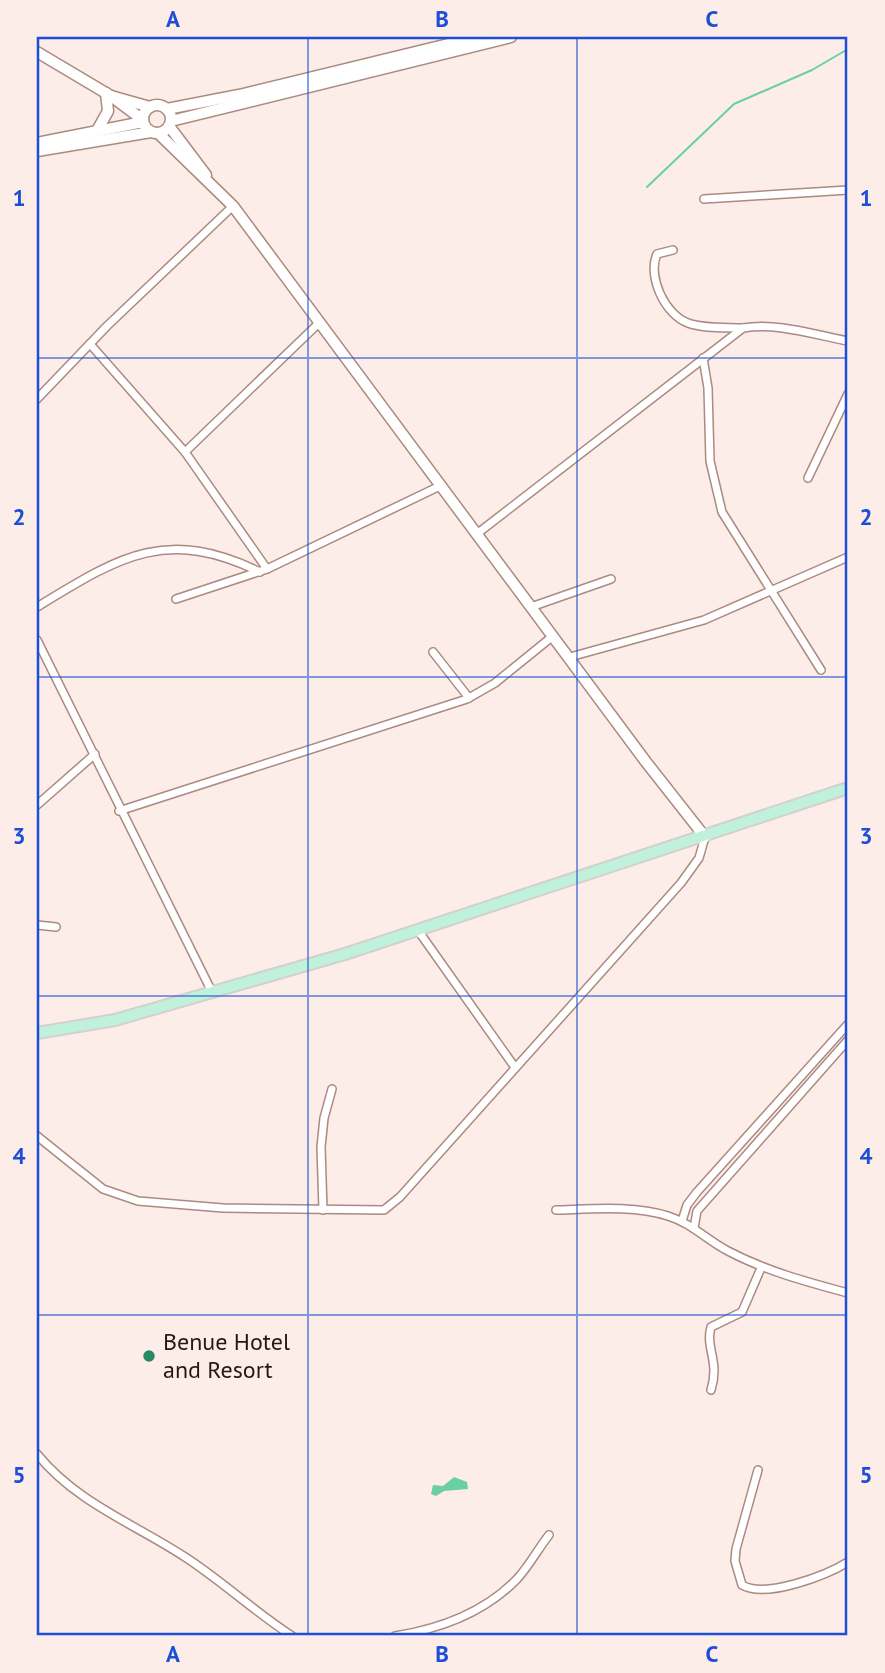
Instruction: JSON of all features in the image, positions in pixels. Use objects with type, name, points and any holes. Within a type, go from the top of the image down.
[{"type":"main road","points":[[37,1033],[115,1020],[212,992],[705,837],[848,788]]},
{"type":"street","points":[[109,94],[150,107],[159,105],[167,109],[239,96],[477,37]]},
{"type":"street","points":[[37,151],[154,133],[170,123],[510,37]]},
{"type":"street","points":[[37,52],[109,94],[208,179],[233,206],[705,837],[699,858],[681,883],[514,1066],[396,1202],[384,1210],[171,1205],[128,1199],[103,1189],[37,1136]]},
{"type":"street","points":[[97,130],[108,111],[109,94]]},
{"type":"street","points":[[143,121],[150,107]]},
{"type":"street","points":[[167,109],[170,123],[208,179]]},
{"type":"street","points":[[37,143],[143,121]]},
{"type":"street","points":[[704,199],[848,190]]},
{"type":"street","points":[[37,399],[233,206]]},
{"type":"street","points":[[673,250],[657,254],[654,264],[657,288],[674,314],[691,325],[782,328],[848,341]]},
{"type":"street","points":[[185,452],[320,322]]},
{"type":"street","points":[[478,533],[743,328]]},
{"type":"street","points":[[90,344],[185,452],[263,571]]},
{"type":"street","points":[[703,358],[708,388],[710,461],[722,512],[821,670]]},
{"type":"street","points":[[808,478],[848,394]]},
{"type":"street","points":[[176,599],[263,571],[442,484]]},
{"type":"street","points":[[37,607],[134,556],[164,548],[214,552],[263,571]]},
{"type":"street","points":[[570,657],[704,620],[848,556]]},
{"type":"street","points":[[531,607],[611,579]]},
{"type":"street","points":[[120,811],[469,698],[495,683],[553,636]]},
{"type":"street","points":[[37,640],[212,992]]},
{"type":"street","points":[[433,652],[469,698]]},
{"type":"street","points":[[37,805],[95,754]]},
{"type":"street","points":[[37,925],[57,927]]},
{"type":"street","points":[[417,929],[514,1066]]},
{"type":"street","points":[[682,1221],[687,1205],[848,1024]]},
{"type":"street","points":[[694,1228],[697,1211],[846,1046],[835,1040]]},
{"type":"street","points":[[323,1210],[321,1147],[324,1118],[332,1089]]},
{"type":"street","points":[[762,1123],[768,1130]]},
{"type":"street","points":[[556,1210],[600,1208],[664,1215],[682,1221],[724,1249],[761,1268],[848,1293]]},
{"type":"street","points":[[711,1390],[717,1371],[709,1333],[711,1327],[742,1312],[761,1268]]},
{"type":"street","points":[[37,1454],[51,1471],[91,1504],[186,1557],[292,1636]]},
{"type":"street","points":[[758,1470],[736,1549],[735,1562],[742,1585],[753,1589],[783,1586],[825,1575],[848,1562]]},
{"type":"street","points":[[395,1636],[438,1627],[483,1605],[518,1578],[549,1535]]},
{"type":"shaded area","points":[[454,1477],[467,1482],[468,1489],[444,1491],[436,1496],[431,1494],[433,1485],[443,1486]]},
{"type":"waterway","points":[[647,187],[734,104],[812,70],[848,49]]},
{"type":"place","name":"Benue Hotel and Resort","points":[[149,1356]]}]
